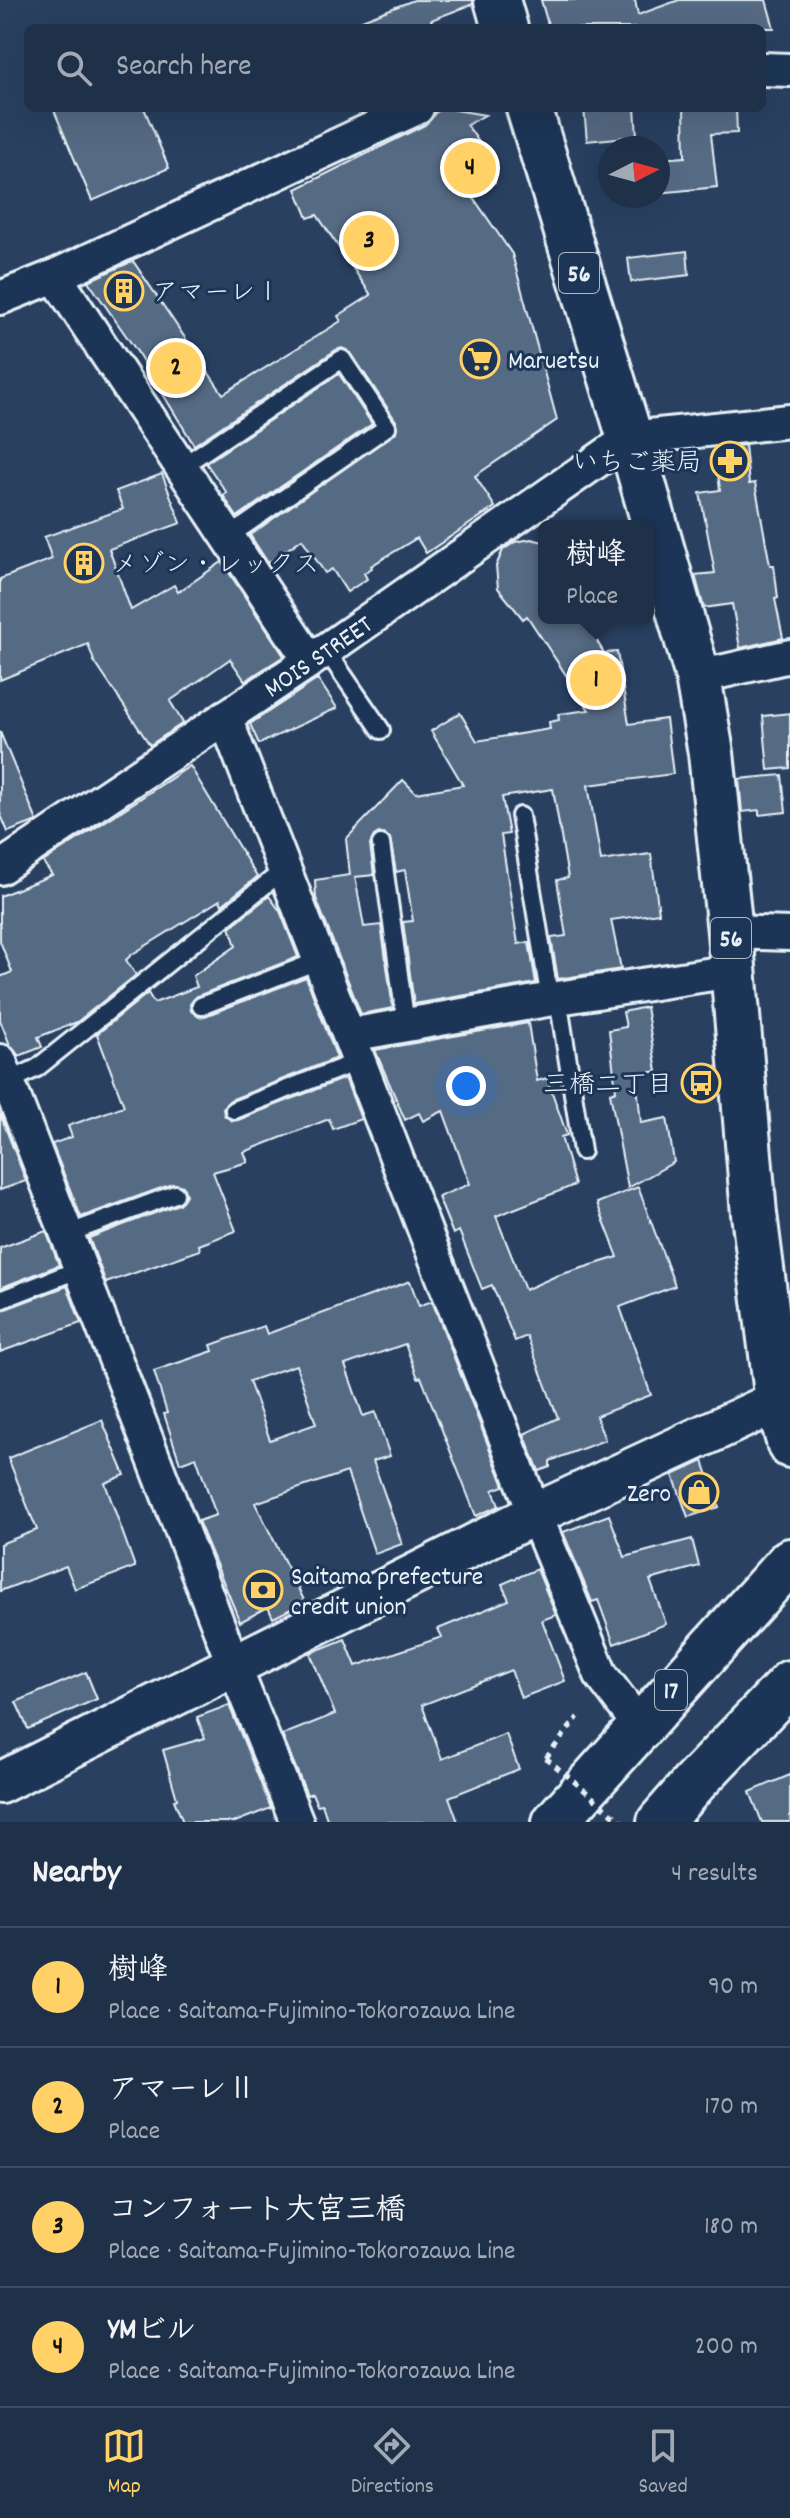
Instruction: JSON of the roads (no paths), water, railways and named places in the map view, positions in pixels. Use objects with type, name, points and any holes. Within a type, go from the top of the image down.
[{"type":"main road","points":[[497,0],[504,24]]},
{"type":"main road","name":"56","points":[[530,112],[653,520]]},
{"type":"main road","name":"56","points":[[654,522],[698,677],[711,753],[753,1199],[778,1401],[790,1445]]},
{"type":"main road","name":"17","points":[[555,1822],[639,1725],[790,1561]]},
{"type":"main road","points":[[660,1822],[790,1683]]},
{"type":"street","points":[[766,69],[790,70]]},
{"type":"street","points":[[0,298],[55,276],[408,112]]},
{"type":"street","points":[[55,276],[228,537],[318,655]]},
{"type":"street","points":[[630,438],[790,421]]},
{"type":"street","name":"MOIS STREET","points":[[0,868],[318,655],[630,438]]},
{"type":"street","points":[[698,677],[790,656]]},
{"type":"street","points":[[225,717],[535,1514],[601,1675],[639,1725]]},
{"type":"street","points":[[354,1048],[406,1025],[554,999],[790,934]]},
{"type":"street","points":[[3,1076],[297,1822]]},
{"type":"street","points":[[0,1783],[535,1514],[778,1401]]},
{"type":"lane","points":[[181,467],[342,359],[380,415],[387,427],[228,537]]},
{"type":"lane","points":[[318,655],[381,730]]},
{"type":"lane","points":[[520,816],[582,1151]]},
{"type":"lane","points":[[381,844],[406,1025]]},
{"type":"lane","points":[[3,1076],[37,1068],[285,869]]},
{"type":"lane","points":[[201,1006],[320,960]]},
{"type":"lane","points":[[234,1110],[354,1048]]},
{"type":"lane","points":[[67,1234],[175,1194]]},
{"type":"lane","points":[[0,1300],[80,1269]]},
{"type":"place","name":"YMビル","points":[[470,168]]},
{"type":"place","name":"コンフォート大宮三橋","points":[[369,241]]},
{"type":"place","name":"アマーレⅠ","points":[[124,291]]},
{"type":"place","name":"Maruetsu","points":[[480,359]]},
{"type":"place","name":"アマーレⅡ","points":[[176,368]]},
{"type":"place","name":"いちご薬局","points":[[730,461]]},
{"type":"place","name":"メゾン・レックス","points":[[84,563]]},
{"type":"place","name":"樹峰","points":[[596,680]]},
{"type":"place","name":"三橋二丁目","points":[[701,1083]]},
{"type":"place","name":"Zero","points":[[699,1492]]},
{"type":"place","name":"Saitama prefecture credit union","points":[[263,1590]]}]
